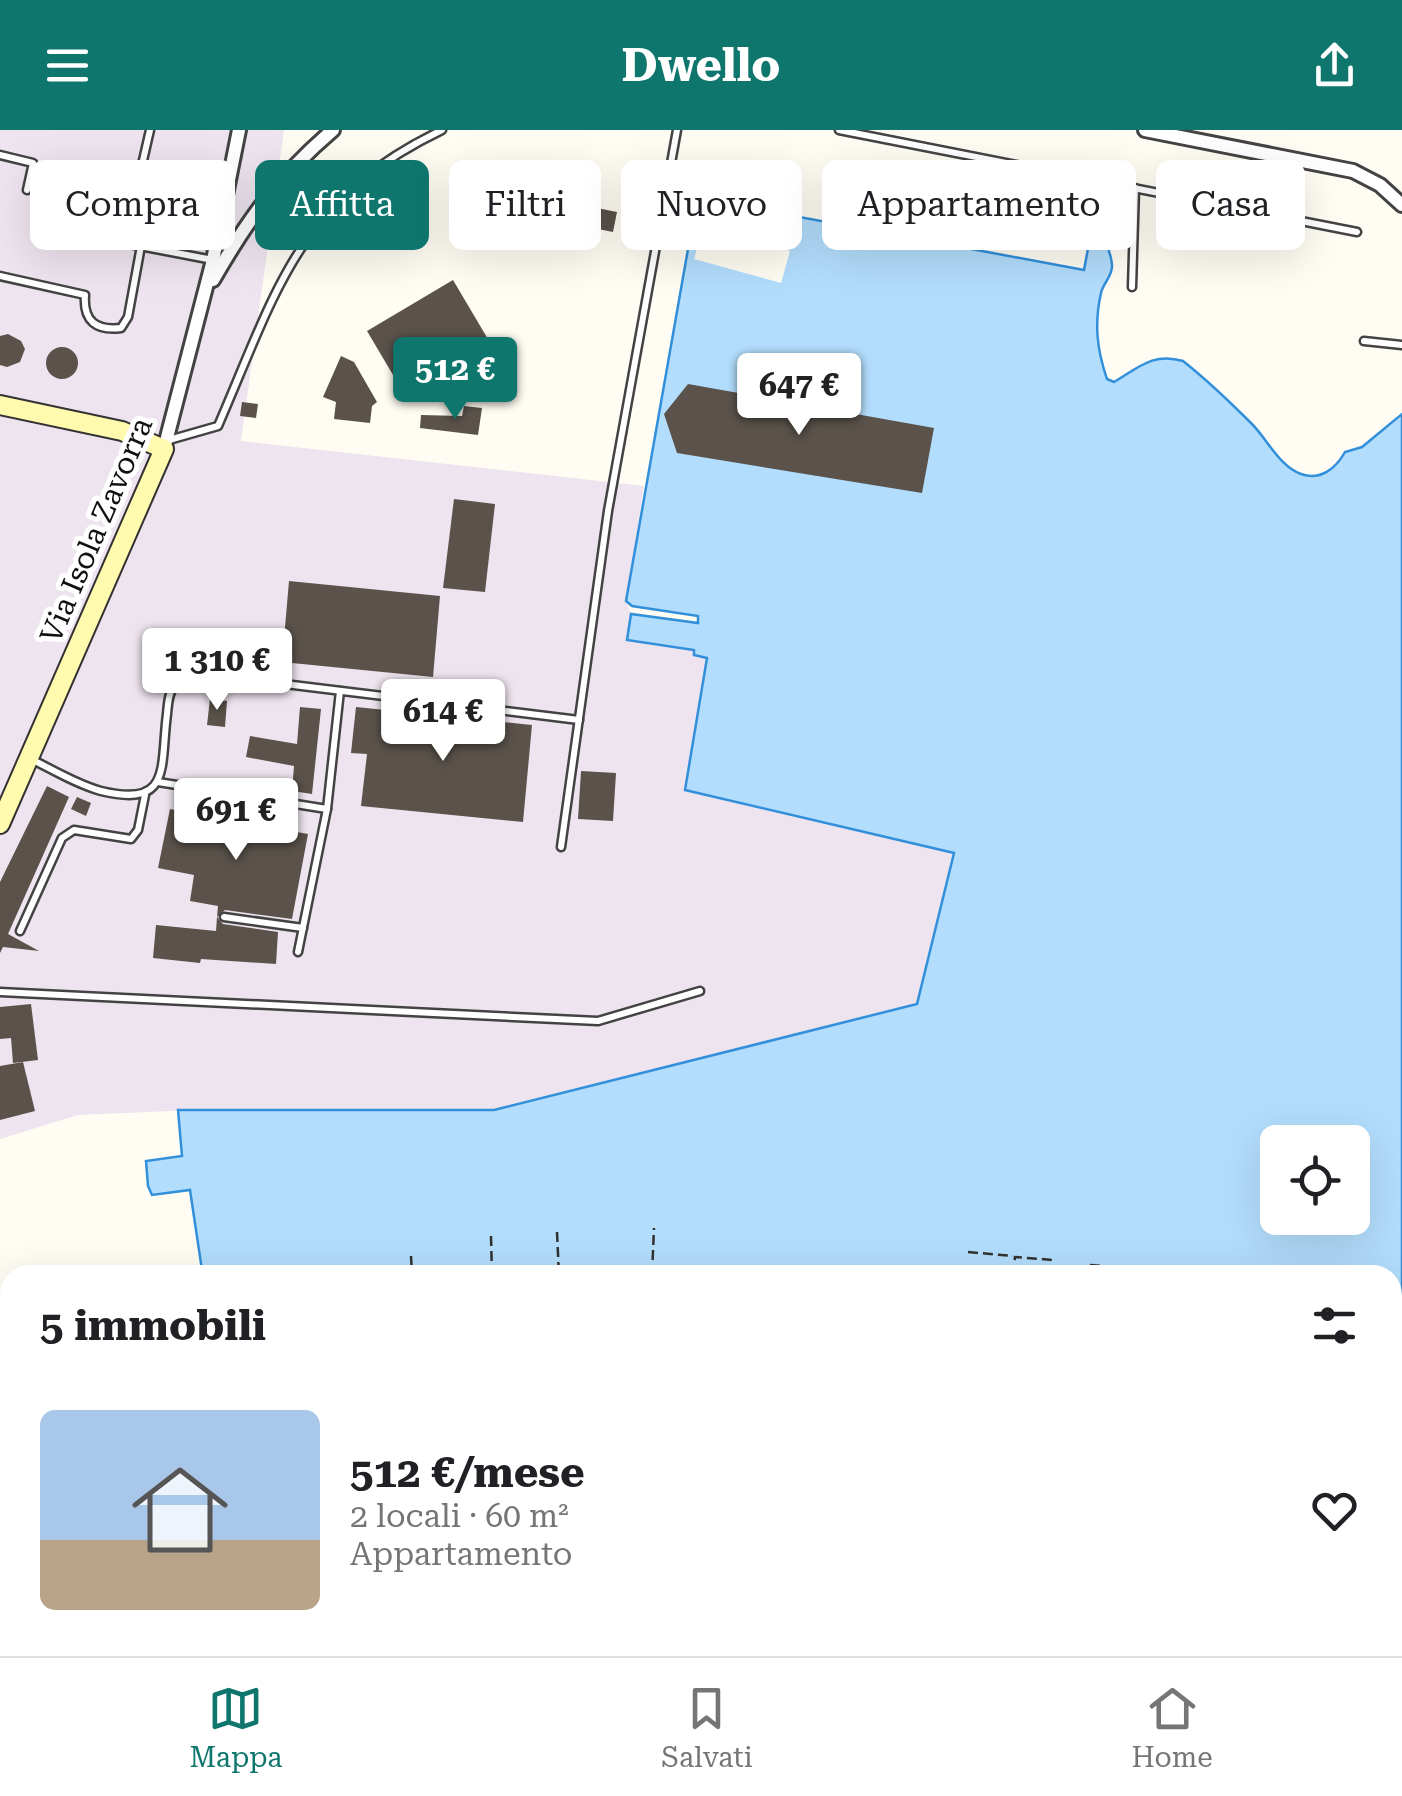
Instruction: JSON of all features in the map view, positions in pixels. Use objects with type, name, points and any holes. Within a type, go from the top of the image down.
[{"type":"main road","points":[[0,405],[122,431],[166,445]]},
{"type":"main road","name":"Via Isola Zavorra","points":[[0,824],[166,445]]},
{"type":"street","name":"Via Isola Zavorra","points":[[166,445],[213,260],[240,130]]},
{"type":"street","points":[[204,295],[248,220],[276,184],[333,130]]},
{"type":"street","points":[[1145,130],[1353,171],[1380,185],[1402,205]]},
{"type":"lane","points":[[143,160],[150,130]]},
{"type":"lane","points":[[166,445],[218,426],[278,287],[324,214],[359,180],[400,150],[442,130]]},
{"type":"lane","points":[[561,847],[608,511],[677,130]]},
{"type":"lane","points":[[839,130],[992,160]]},
{"type":"lane","points":[[0,156],[33,163],[27,190]]},
{"type":"lane","points":[[1136,188],[1357,232]]},
{"type":"lane","points":[[0,276],[86,295],[84,310],[89,320],[98,327],[121,328],[128,317],[140,250]]},
{"type":"lane","points":[[162,250],[213,260]]},
{"type":"lane","points":[[1132,287],[1133,250]]},
{"type":"lane","points":[[1364,341],[1402,344]]},
{"type":"lane","points":[[20,931],[62,838],[74,830],[131,839],[138,830],[145,795],[158,782],[169,697],[176,684],[186,677],[203,674],[579,720]]},
{"type":"lane","points":[[298,952],[326,810],[340,691]]},
{"type":"lane","points":[[28,758],[98,790],[145,795]]},
{"type":"lane","points":[[158,782],[326,810]]},
{"type":"lane","points":[[224,917],[303,928]]},
{"type":"lane","points":[[3,990],[598,1020],[700,991]]},
{"type":"path","points":[[652,1265],[654,1228]]},
{"type":"path","points":[[556,1232],[558,1265]]},
{"type":"path","points":[[491,1236],[492,1265]]},
{"type":"path","points":[[968,1252],[1053,1260]]},
{"type":"path","points":[[411,1256],[411,1265]]},
{"type":"path","points":[[1014,1265],[1015,1256]]},
{"type":"path","points":[[1090,1264],[1101,1265]]},
{"type":"shaded area","points":[[0,130],[284,130],[280,160],[255,160],[255,250],[267,250],[241,441],[644,486],[626,601],[631,614],[628,640],[694,650],[707,658],[685,790],[954,853],[917,1004],[494,1110],[219,1109],[78,1115],[0,1139]]},
{"type":"water","points":[[802,218],[822,221],[822,250],[976,250],[1084,270],[1088,250],[1109,250],[1111,273],[1101,293],[1097,326],[1107,379],[1114,382],[1154,360],[1183,361],[1252,424],[1287,465],[1308,476],[1327,472],[1345,452],[1362,447],[1402,414],[1402,1265],[201,1265],[190,1190],[152,1195],[148,1186],[146,1161],[182,1156],[178,1110],[494,1110],[917,1004],[954,853],[685,790],[707,658],[694,655],[694,650],[627,640],[631,614],[698,623],[698,616],[632,606],[626,601],[688,250],[802,250]]},
{"type":"pier","points":[[697,250],[790,251],[781,283],[694,259]]},
{"type":"building","points":[[601,209],[617,212],[613,232],[601,230]]},
{"type":"building","points":[[453,280],[495,351],[409,402],[367,331]]},
{"type":"building","points":[[8,334],[21,341],[25,349],[20,362],[7,367],[0,365],[0,336]]},
{"type":"building","points":[[62,347],[73,352],[78,363],[73,374],[62,379],[51,374],[46,363],[51,352]]},
{"type":"building","points":[[341,356],[354,362],[377,402],[372,406],[370,423],[334,419],[336,402],[323,397]]},
{"type":"building","points":[[688,384],[934,428],[922,493],[677,453],[664,414]]},
{"type":"building","points":[[242,402],[258,404],[256,418],[240,416]]},
{"type":"building","points":[[464,406],[482,408],[478,435],[420,428],[421,415],[462,416]]},
{"type":"building","points":[[454,499],[495,504],[485,592],[443,588]]},
{"type":"building","points":[[289,581],[440,596],[433,677],[282,662]]},
{"type":"building","points":[[210,699],[227,701],[225,727],[207,725]]},
{"type":"building","points":[[300,707],[321,709],[312,794],[292,791],[294,766],[246,757],[250,736],[297,744]]},
{"type":"building","points":[[356,707],[532,725],[523,822],[361,806],[367,754],[351,753]]},
{"type":"building","points":[[581,771],[616,773],[613,821],[578,819]]},
{"type":"building","points":[[47,786],[69,797],[8,934],[39,951],[3,947],[0,953],[0,882]]},
{"type":"building","points":[[77,797],[91,803],[86,816],[71,809]]},
{"type":"building","points":[[170,809],[308,834],[292,919],[225,910],[217,917],[218,906],[190,901],[194,875],[158,868]]},
{"type":"building","points":[[217,917],[223,924],[278,932],[276,964],[153,958],[156,925],[216,931]]},
{"type":"building","points":[[31,1004],[38,1060],[13,1063],[11,1038],[0,1039],[0,1007]]},
{"type":"building","points":[[23,1062],[35,1111],[0,1120],[0,1066]]}]
